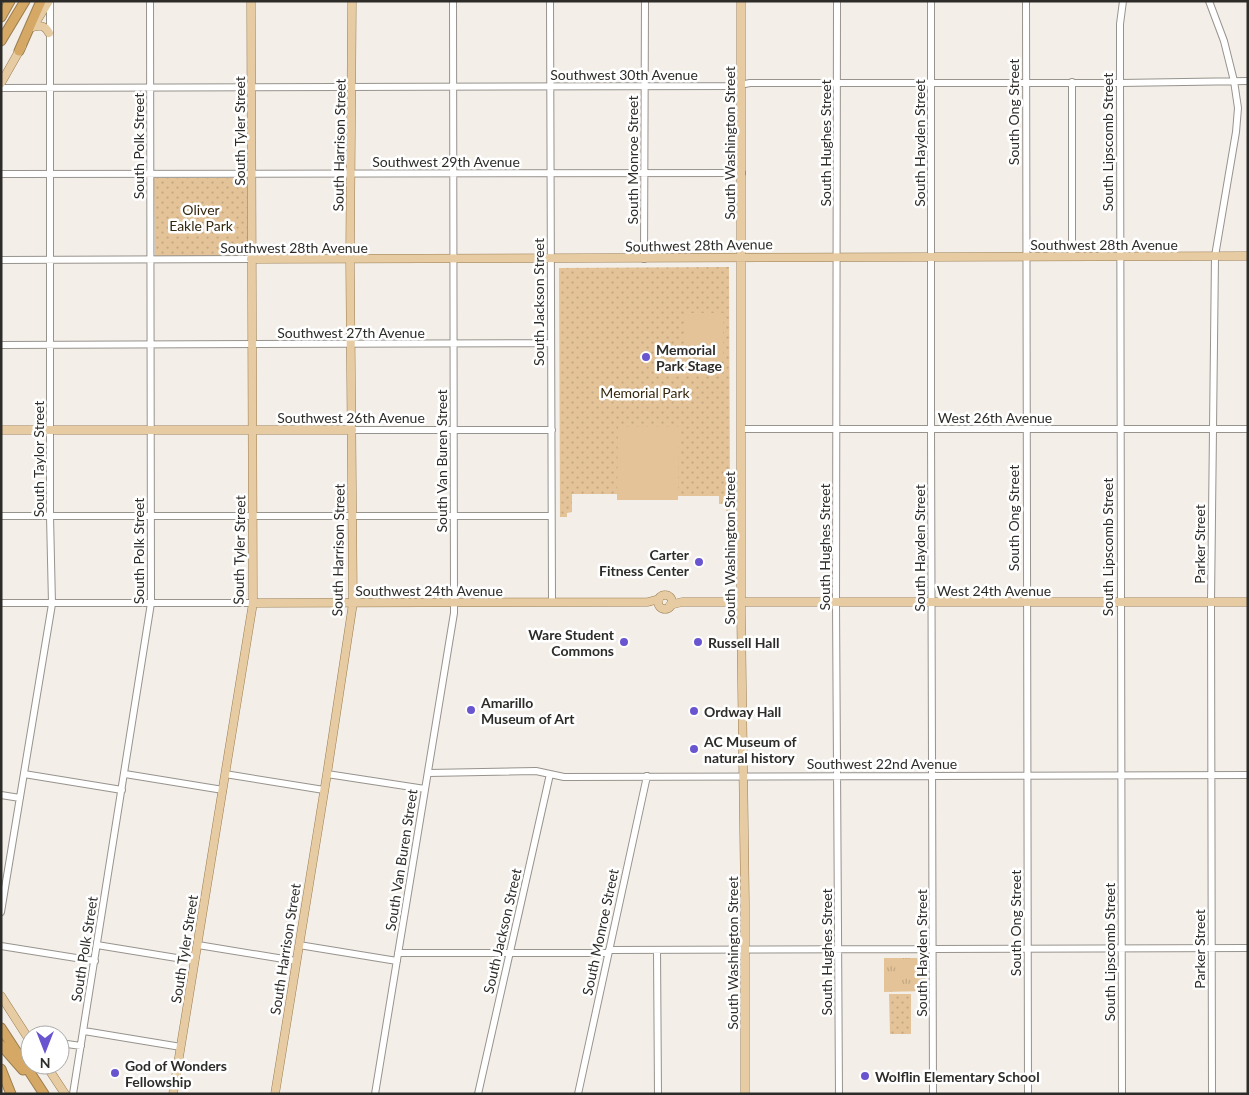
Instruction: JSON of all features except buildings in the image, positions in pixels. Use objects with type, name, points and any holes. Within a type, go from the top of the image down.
[{"type":"highway","points":[[1,17],[10,1]]},
{"type":"highway","points":[[1,41],[25,1]]},
{"type":"highway","points":[[19,51],[41,1]]},
{"type":"highway","points":[[1,1028],[44,1093]]},
{"type":"highway","points":[[1,1046],[44,1093]]},
{"type":"highway","points":[[1,1069],[11,1094]]},
{"type":"main road","points":[[1,84],[32,27],[50,1]]},
{"type":"main road","name":"South Tyler Street","points":[[173,1094],[252,603],[251,1]]},
{"type":"main road","name":"South Harrison Street","points":[[275,1094],[327,774],[352,603],[350,259],[352,1]]},
{"type":"main road","name":"South Washington Street","points":[[741,1],[741,602],[744,776],[745,1094]]},
{"type":"main road","points":[[32,27],[41,26],[47,29],[49,33]]},
{"type":"main road","name":"Southwest 28th Avenue","points":[[251,259],[1248,256]]},
{"type":"main road","name":"Southwest 26th Avenue","points":[[1,430],[352,430]]},
{"type":"main road","name":"Southwest 24th Avenue","points":[[252,603],[648,602],[665,600],[682,602],[741,602]]},
{"type":"main road","name":"West 24th Avenue","points":[[741,602],[1248,602]]},
{"type":"main road","points":[[1,996],[20,1025]]},
{"type":"main road","points":[[53,1075],[65,1094]]},
{"type":"street","name":"South Taylor Street","points":[[1,912],[52,604],[50,516],[50,1]]},
{"type":"street","name":"South Polk Street","points":[[73,1094],[151,603],[150,1]]},
{"type":"street","name":"South Van Buren Street","points":[[375,1094],[455,602],[453,1]]},
{"type":"street","name":"South Jackson Street","points":[[550,1],[552,602]]},
{"type":"street","name":"South Monroe Street","points":[[644,1],[644,259]]},
{"type":"street","name":"South Hughes Street","points":[[837,1],[838,429],[836,603],[839,1094]]},
{"type":"street","name":"South Hayden Street","points":[[931,1],[933,1094]]},
{"type":"street","name":"South Ong Street","points":[[1026,1],[1025,164],[1027,256],[1025,430],[1028,1094]]},
{"type":"street","name":"South Lipscomb Street","points":[[1122,1094],[1120,24],[1123,1]]},
{"type":"street","name":"Parker Street","points":[[1209,1],[1224,41],[1234,81],[1238,108],[1215,256],[1211,602],[1212,1094]]},
{"type":"street","name":"Southwest 30th Avenue","points":[[1,88],[734,86],[750,83],[1248,81]]},
{"type":"street","points":[[1072,82],[1072,256]]},
{"type":"street","name":"Southwest 29th Avenue","points":[[1,174],[742,172]]},
{"type":"street","name":"Southwest 28th Avenue","points":[[1,260],[251,259]]},
{"type":"street","name":"Southwest 27th Avenue","points":[[1,345],[551,343]]},
{"type":"street","name":"West 26th Avenue","points":[[742,429],[1248,429]]},
{"type":"street","name":"Southwest 26th Avenue","points":[[352,430],[552,430]]},
{"type":"street","points":[[1,516],[551,516]]},
{"type":"street","name":"Southwest 24th Avenue","points":[[1,603],[252,603]]},
{"type":"street","name":"Southwest 22nd Avenue","points":[[428,773],[536,771],[564,777],[1248,775]]},
{"type":"street","points":[[24,774],[122,790]]},
{"type":"street","points":[[125,774],[223,790]]},
{"type":"street","points":[[225,774],[324,790]]},
{"type":"street","points":[[327,774],[425,790]]},
{"type":"street","name":"South Jackson Street","points":[[478,1094],[550,774]]},
{"type":"street","name":"South Monroe Street","points":[[578,1094],[647,776]]},
{"type":"street","points":[[1,795],[20,798]]},
{"type":"street","points":[[97,945],[195,962]]},
{"type":"street","points":[[198,945],[296,961]]},
{"type":"street","points":[[299,945],[397,961]]},
{"type":"street","points":[[1,946],[95,961]]},
{"type":"street","points":[[398,953],[1248,948]]},
{"type":"street","points":[[657,950],[658,1094]]},
{"type":"street","points":[[84,1031],[181,1046]]},
{"type":"street","points":[[70,1044],[81,1046]]},
{"type":"green space","name":"Oliver Eakle Park","points":[[154,178],[248,178],[248,257],[155,257]]},
{"type":"green space","name":"Memorial Park","points":[[729,267],[730,511],[726,511],[726,504],[719,504],[719,496],[678,496],[678,500],[617,500],[617,494],[572,494],[572,512],[567,513],[567,517],[560,517],[559,268]]},
{"type":"green space","points":[[684,313],[723,313],[723,359],[684,359]]},
{"type":"green space","points":[[618,427],[679,427],[678,500],[617,500]]},
{"type":"green space","points":[[884,958],[925,958],[926,991],[884,992]]},
{"type":"green space","points":[[889,994],[911,994],[911,1034],[890,1034]]},
{"type":"place","name":"Memorial Park Stage","points":[[646,357]]},
{"type":"place","name":"Carter Fitness Center","points":[[699,562]]},
{"type":"place","name":"Ware Student Commons","points":[[624,642]]},
{"type":"place","name":"Russell Hall","points":[[698,642]]},
{"type":"place","name":"Amarillo Museum of Art","points":[[471,710]]},
{"type":"place","name":"Ordway Hall","points":[[694,711]]},
{"type":"place","name":"AC Museum of natural history","points":[[694,749]]},
{"type":"place","name":"God of Wonders Fellowship","points":[[115,1073]]},
{"type":"place","name":"Wolflin Elementary School","points":[[865,1076]]}]
